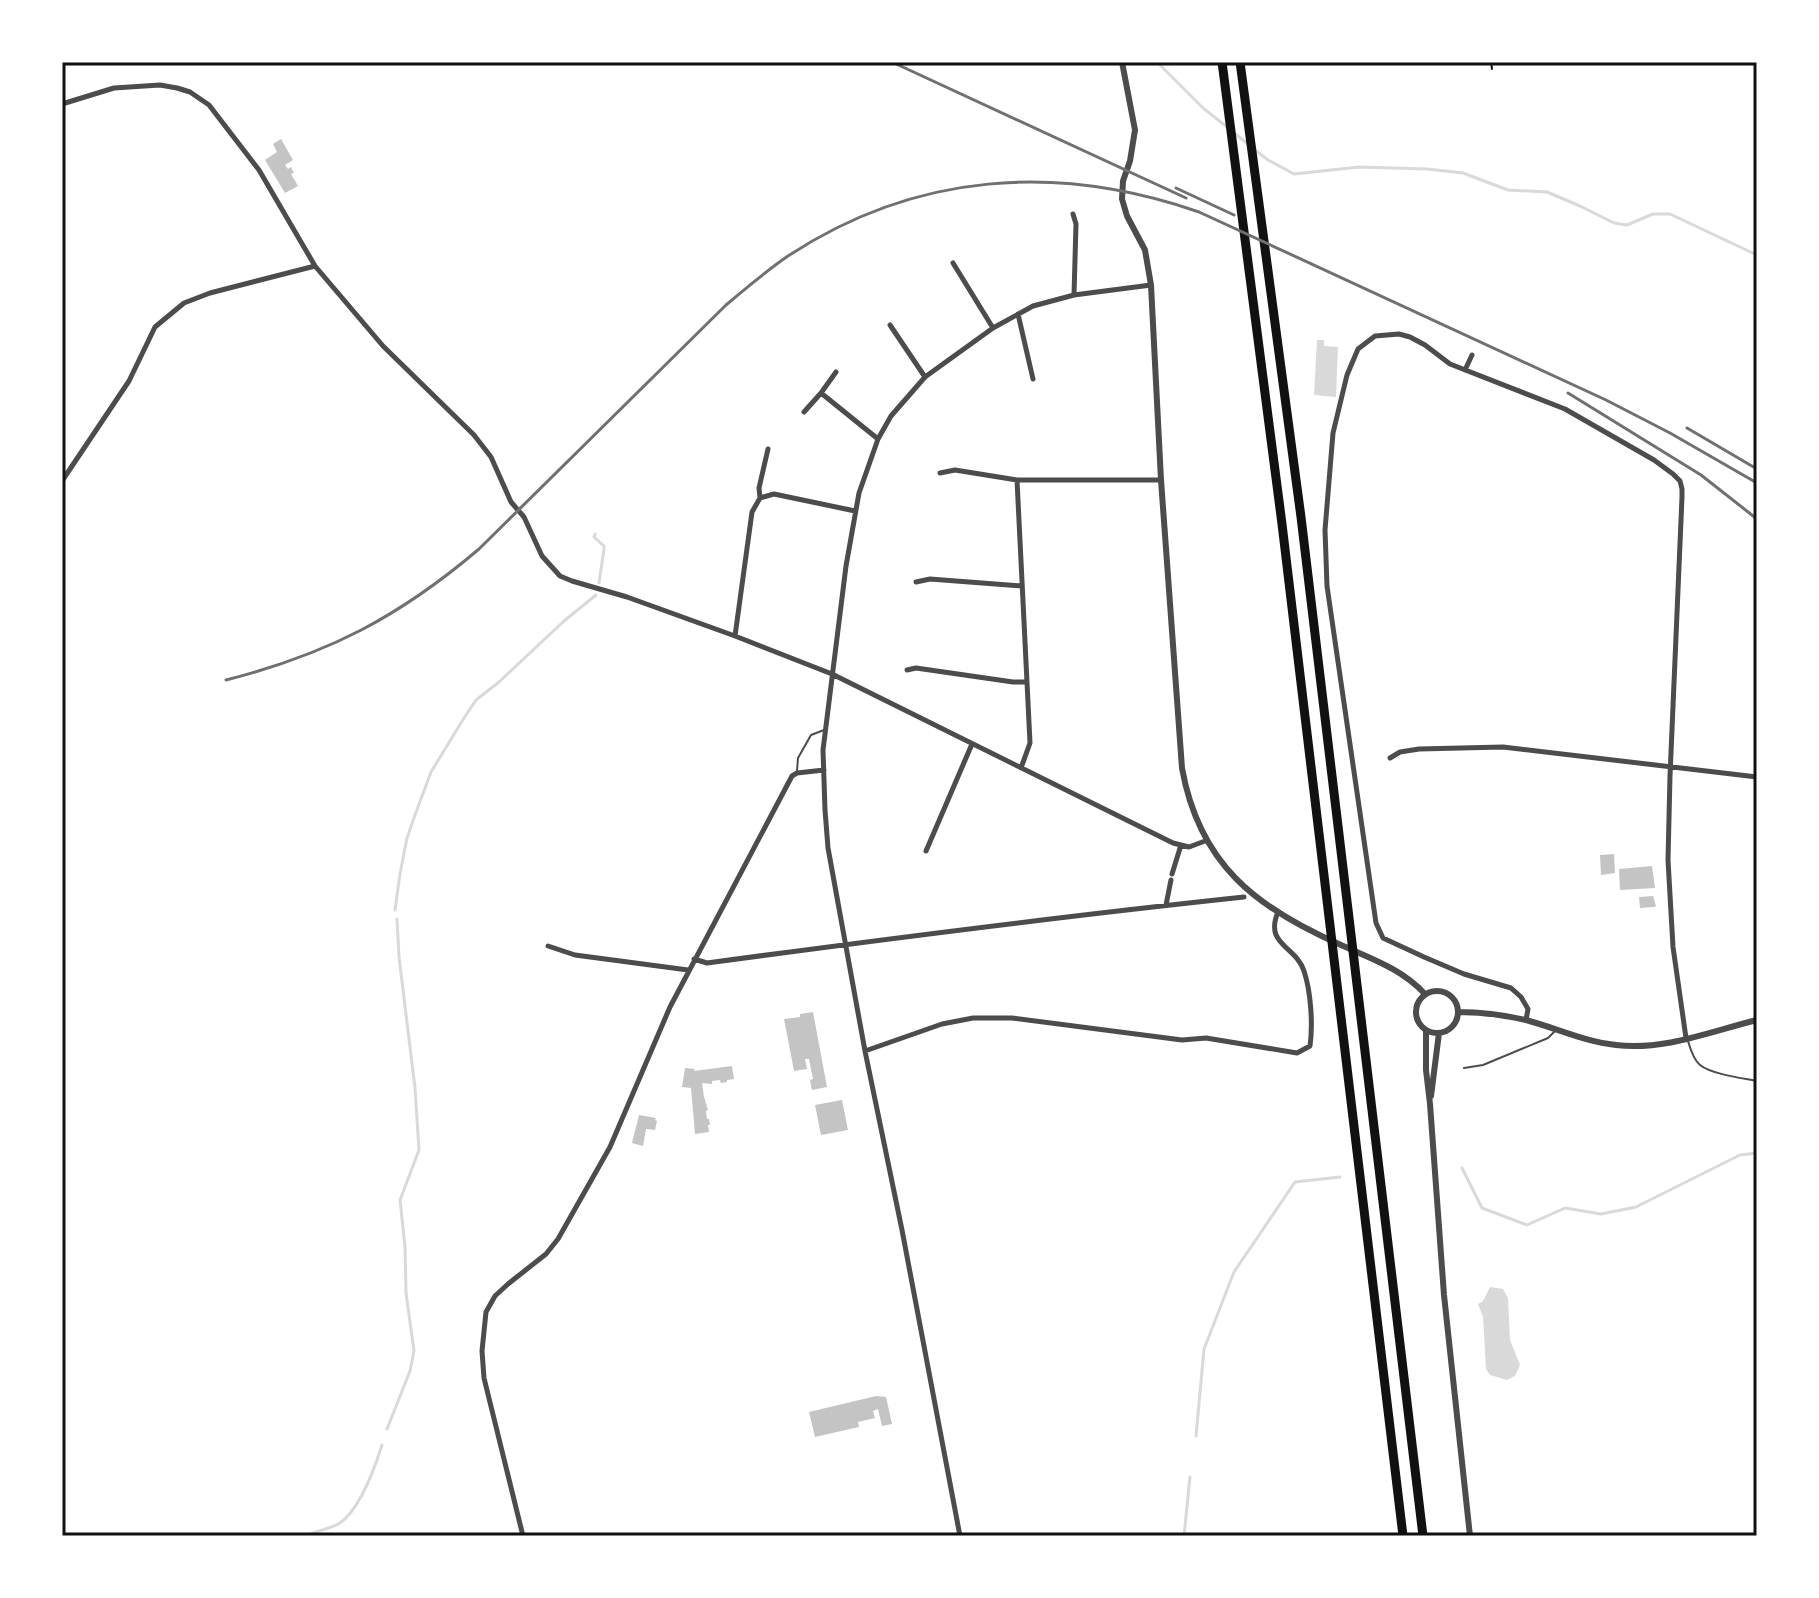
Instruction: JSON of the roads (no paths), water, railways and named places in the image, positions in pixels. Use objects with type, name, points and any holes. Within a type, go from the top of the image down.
[{"type":"highway","points":[[1222,62],[1256,318],[1403,1536]]},
{"type":"highway","points":[[1240,62],[1301,517],[1423,1536]]},
{"type":"street","points":[[1122,62],[1135,130],[1122,199],[1127,216],[1145,250],[1151,285],[1161,480],[1182,768],[1188,799],[1205,841],[1252,894],[1298,924],[1403,974],[1425,994]]},
{"type":"street","points":[[62,104],[105,90],[160,85],[190,92],[209,105],[259,170],[315,266],[383,346],[474,435],[491,457],[511,502],[524,517],[542,556],[560,576],[627,597],[832,674],[1181,845],[1196,845],[1205,841]]},
{"type":"street","points":[[1073,214],[1076,224],[1074,295]]},
{"type":"street","points":[[953,263],[993,328]]},
{"type":"street","points":[[62,481],[129,381],[155,327],[184,303],[210,293],[315,266]]},
{"type":"street","points":[[960,1536],[828,848],[825,729],[855,511],[878,439],[891,416],[925,377],[993,328],[1033,306],[1074,295],[1151,285]]},
{"type":"street","points":[[1018,314],[1033,379]]},
{"type":"street","points":[[890,325],[925,377]]},
{"type":"street","points":[[1526,1020],[1528,1009],[1511,988],[1464,974],[1383,938],[1376,923],[1327,586],[1325,530],[1333,433],[1347,375],[1358,349],[1375,336],[1399,334],[1410,337],[1450,364],[1565,409],[1654,460],[1680,481],[1682,497],[1668,860],[1673,947],[1686,1038]]},
{"type":"street","points":[[1465,370],[1472,355]]},
{"type":"street","points":[[804,412],[836,372]]},
{"type":"street","points":[[821,393],[878,439]]},
{"type":"street","points":[[735,636],[752,512],[760,498],[759,488],[768,449]]},
{"type":"street","points":[[940,473],[955,470],[1017,480],[1161,480]]},
{"type":"street","points":[[1017,480],[1030,743],[1021,768]]},
{"type":"street","points":[[760,498],[774,494],[855,511]]},
{"type":"street","points":[[916,582],[930,579],[1022,586]]},
{"type":"street","points":[[907,670],[916,668],[1027,682]]},
{"type":"street","points":[[926,851],[972,744]]},
{"type":"street","points":[[1390,758],[1400,752],[1419,749],[1503,747],[1757,777]]},
{"type":"street","points":[[523,1536],[484,1378],[482,1351],[486,1312],[495,1296],[546,1254],[558,1239],[610,1147],[688,970],[792,776],[824,770]]},
{"type":"street","points":[[1166,905],[1181,845]]},
{"type":"street","points":[[694,959],[707,963],[1244,897]]},
{"type":"street","points":[[865,1051],[952,1021],[1012,1018],[1182,1040],[1206,1038],[1297,1053],[1310,1046],[1312,1030],[1307,982],[1301,964],[1279,942],[1274,929],[1278,912]]},
{"type":"street","points":[[548,946],[575,955],[688,970]]},
{"type":"street","points":[[1426,1031],[1439,1033],[1451,1028],[1457,1018],[1453,998],[1447,993],[1432,991],[1425,994],[1419,999],[1415,1013],[1426,1031],[1428,1043],[1426,1070],[1444,1295],[1470,1536]]},
{"type":"street","points":[[1458,1012],[1526,1020],[1617,1045],[1649,1045],[1757,1020]]},
{"type":"street","points":[[1430,1104],[1439,1033]]},
{"type":"lane","points":[[797,773],[798,758],[811,735],[825,729]]},
{"type":"lane","points":[[1464,1068],[1483,1065],[1548,1038],[1556,1030]]},
{"type":"lane","points":[[1686,1038],[1702,1066],[1757,1081]]},
{"type":"waterway","points":[[1157,62],[1203,108],[1227,127]]},
{"type":"waterway","points":[[1233,132],[1249,145]]},
{"type":"waterway","points":[[1255,150],[1294,174],[1359,167],[1427,169],[1463,173],[1508,190],[1547,192],[1614,223],[1627,225],[1653,214],[1670,214],[1757,255]]},
{"type":"waterway","points":[[595,534],[594,537],[604,546],[599,583]]},
{"type":"waterway","points":[[395,910],[407,838],[415,815],[431,772],[464,718],[476,700],[596,595]]},
{"type":"waterway","points":[[387,1429],[410,1371],[414,1351],[406,1293],[400,1200],[419,1150],[397,919]]},
{"type":"waterway","points":[[1462,1168],[1482,1208],[1527,1225],[1565,1208],[1601,1214],[1636,1207],[1740,1155],[1757,1153]]},
{"type":"waterway","points":[[1196,1436],[1204,1349],[1234,1272],[1295,1182],[1340,1177]]},
{"type":"waterway","points":[[305,1536],[336,1525],[347,1517],[366,1487],[382,1445]]},
{"type":"waterway","points":[[1184,1536],[1190,1477]]},
{"type":"railway","points":[[892,62],[1186,198]]},
{"type":"railway","points":[[226,680],[330,645],[391,613],[449,573],[479,549],[726,305],[788,256],[837,228],[886,207],[937,192],[988,184],[1040,182],[1093,186],[1146,196],[1199,212],[1606,400],[1757,483]]},
{"type":"railway","points":[[1176,188],[1234,215]]},
{"type":"railway","points":[[1568,393],[1701,475],[1757,519]]},
{"type":"railway","points":[[1687,428],[1757,469]]}]
